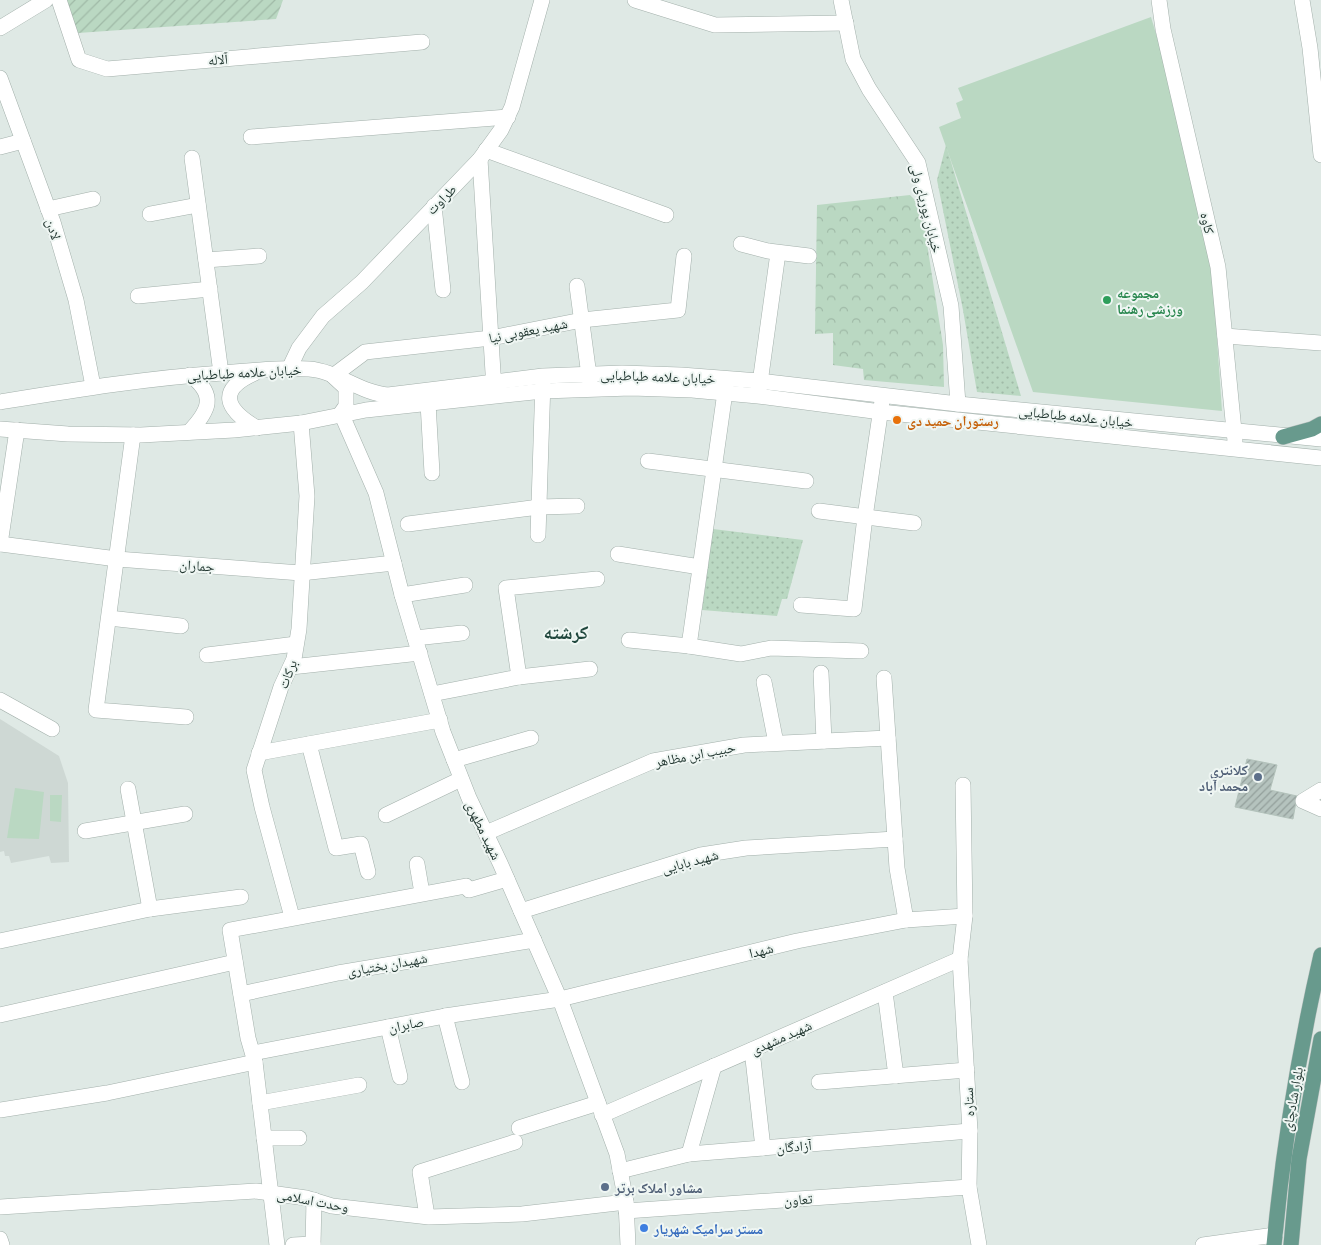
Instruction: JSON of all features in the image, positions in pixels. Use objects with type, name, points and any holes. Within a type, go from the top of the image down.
[{"type":"main road","points":[[1282,437],[1312,429],[1321,424]]},
{"type":"main road","name":"بلوار شادچای","points":[[1274,1240],[1286,1132],[1304,1026],[1321,955]]},
{"type":"main road","name":"بلوار شادچای","points":[[1291,1245],[1299,1159],[1321,1039]]},
{"type":"street","points":[[0,28],[46,0]]},
{"type":"street","name":"آلاله","points":[[58,0],[79,60],[107,69],[422,42]]},
{"type":"street","name":"طراوت","points":[[289,369],[299,348],[323,316],[362,282],[483,155],[501,130],[508,117],[524,70],[542,0]]},
{"type":"street","points":[[635,0],[715,25],[846,23]]},
{"type":"street","name":"خیابان پوریای ولی","points":[[841,0],[853,59],[868,89],[918,162],[951,306],[958,404]]},
{"type":"street","name":"کاوه","points":[[1159,0],[1163,29],[1218,267],[1236,448]]},
{"type":"street","points":[[1302,0],[1310,48],[1321,155]]},
{"type":"street","name":"لادن","points":[[0,78],[48,209],[76,300],[93,386]]},
{"type":"street","points":[[251,137],[508,117]]},
{"type":"street","points":[[0,147],[23,141]]},
{"type":"street","points":[[494,389],[483,155],[666,215]]},
{"type":"street","points":[[192,158],[221,373]]},
{"type":"street","points":[[48,209],[93,199]]},
{"type":"street","points":[[150,214],[198,205]]},
{"type":"street","points":[[434,206],[443,290]]},
{"type":"street","points":[[741,244],[778,253],[809,256]]},
{"type":"street","points":[[759,389],[778,253]]},
{"type":"street","points":[[206,260],[259,256]]},
{"type":"street","name":"شهید یعقوبی نیا","points":[[333,376],[365,352],[491,338],[582,320],[678,310],[684,256]]},
{"type":"street","points":[[577,286],[590,381]]},
{"type":"street","points":[[138,296],[210,289]]},
{"type":"street","points":[[1225,336],[1321,343]]},
{"type":"street","points":[[257,428],[245,421],[233,409],[230,396],[231,389],[238,381],[264,369]]},
{"type":"street","name":"خیابان علامه طباطبایی","points":[[0,402],[93,386],[190,375],[264,369],[311,369],[368,391],[388,395],[590,381],[631,388],[726,386],[883,396],[1282,437],[1321,439]]},
{"type":"street","points":[[189,432],[201,420],[208,404],[205,389],[190,375]]},
{"type":"street","points":[[333,376],[341,381],[348,397],[346,406],[341,413]]},
{"type":"street","points":[[538,535],[543,383]]},
{"type":"street","points":[[689,646],[726,386]]},
{"type":"street","name":"خیابان علامه طباطبایی","points":[[0,429],[133,435],[257,428],[301,423],[341,413],[428,403],[494,389]]},
{"type":"street","name":"خیابان علامه طباطبایی","points":[[759,389],[881,412],[1321,458]]},
{"type":"street","points":[[801,605],[854,609],[864,518],[883,396]]},
{"type":"street","points":[[428,403],[432,473]]},
{"type":"street","name":"شهید مطهری","points":[[341,413],[376,493],[417,646],[461,779],[560,999],[617,1154],[626,1206],[628,1245]]},
{"type":"street","name":"برکات","points":[[292,916],[262,807],[254,770],[290,667],[296,644],[307,496],[301,423]]},
{"type":"street","points":[[0,544],[3,506],[16,430]]},
{"type":"street","points":[[133,435],[96,710],[186,717]]},
{"type":"street","points":[[648,461],[806,481]]},
{"type":"street","points":[[408,524],[539,507],[577,506]]},
{"type":"street","points":[[819,511],[914,523]]},
{"type":"street","name":"جماران","points":[[0,544],[116,559],[301,573],[394,563]]},
{"type":"street","points":[[618,554],[700,567]]},
{"type":"street","points":[[519,678],[506,588],[597,579]]},
{"type":"street","points":[[402,595],[465,584]]},
{"type":"street","points":[[109,618],[181,626]]},
{"type":"street","points":[[290,667],[417,646],[462,633]]},
{"type":"street","points":[[629,640],[741,654],[771,648],[861,651]]},
{"type":"street","points":[[207,655],[296,644]]},
{"type":"street","points":[[432,694],[519,678],[590,669]]},
{"type":"street","points":[[821,674],[824,741]]},
{"type":"street","points":[[884,678],[895,839],[906,920]]},
{"type":"street","points":[[764,682],[776,743]]},
{"type":"street","points":[[0,700],[52,729]]},
{"type":"street","points":[[259,753],[440,720]]},
{"type":"street","points":[[454,760],[531,738]]},
{"type":"street","name":"حبیب ابن مظاهر","points":[[486,833],[653,761],[744,745],[888,738]]},
{"type":"street","points":[[309,744],[336,848],[361,844],[368,872]]},
{"type":"street","points":[[386,814],[461,779]]},
{"type":"street","name":"ستاره","points":[[962,785],[965,916],[960,959],[970,1131],[970,1187],[979,1245]]},
{"type":"street","points":[[128,789],[150,909]]},
{"type":"street","points":[[1321,790],[1303,800],[1321,809]]},
{"type":"street","points":[[85,831],[185,814]]},
{"type":"street","name":"شهید بابایی","points":[[521,910],[701,855],[746,848],[895,839]]},
{"type":"street","points":[[417,864],[422,893]]},
{"type":"street","points":[[277,1245],[254,1057],[230,930],[292,916],[422,893],[466,886],[469,890],[507,879]]},
{"type":"street","points":[[0,941],[150,909],[241,897]]},
{"type":"street","name":"شهدا","points":[[560,999],[797,941],[906,920],[965,916]]},
{"type":"street","name":"شهیدان بختیاری","points":[[241,994],[367,967],[534,940]]},
{"type":"street","name":"شهید مشهدی","points":[[427,1216],[420,1172],[517,1135],[600,1109],[714,1066],[960,959]]},
{"type":"street","points":[[0,1015],[235,962]]},
{"type":"street","points":[[885,992],[896,1076]]},
{"type":"street","name":"صابران","points":[[0,1110],[107,1092],[388,1027],[444,1016],[560,999]]},
{"type":"street","points":[[444,1016],[462,1082]]},
{"type":"street","points":[[388,1027],[400,1077]]},
{"type":"street","points":[[752,1050],[763,1148]]},
{"type":"street","points":[[689,1154],[714,1066]]},
{"type":"street","points":[[819,1082],[967,1070]]},
{"type":"street","points":[[260,1103],[359,1085]]},
{"type":"street","name":"آزادگان","points":[[620,1171],[689,1154],[970,1131]]},
{"type":"street","points":[[264,1138],[299,1138]]},
{"type":"street","name":"تعاون","points":[[626,1206],[970,1187]]},
{"type":"street","name":"وحدت اسلامی","points":[[0,1207],[235,1192],[271,1192],[314,1200],[332,1206],[427,1216],[522,1214],[626,1206]]},
{"type":"street","points":[[293,1245],[313,1245],[314,1200]]},
{"type":"street","points":[[0,1239],[2,1245]]},
{"type":"street","points":[[1203,1245],[1274,1240]]},
{"type":"shaded area","points":[[0,719],[59,756],[68,783],[69,862],[51,863],[49,856],[11,863],[9,856],[5,856],[4,851],[0,852]]},
{"type":"green space","points":[[63,0],[283,0],[276,19],[78,33]]},
{"type":"green space","name":"مجموعه ورزشی رهنما","points":[[1151,17],[1208,208],[1222,411],[1033,392],[939,127],[961,118],[956,103],[963,100],[958,88]]},
{"type":"green space","points":[[946,145],[1021,396],[977,392],[937,180]]},
{"type":"green space","points":[[910,195],[921,206],[943,345],[944,387],[864,380],[863,369],[833,365],[833,333],[815,334],[817,205]]},
{"type":"green space","points":[[713,529],[803,540],[787,599],[782,599],[777,616],[702,610]]},
{"type":"green space","points":[[15,788],[44,792],[39,839],[7,838]]},
{"type":"green space","points":[[50,795],[62,795],[61,822],[50,821]]},
{"type":"building","name":"کلانتری محمد آباد","points":[[1247,759],[1277,765],[1270,790],[1297,796],[1293,819],[1235,807]]},
{"type":"place","name":"مجموعه ورزشی رهنما","points":[[1107,300]]},
{"type":"place","name":"رستوران حمید دی","points":[[897,420]]},
{"type":"place","name":"کلانتری محمد آباد","points":[[1258,777]]},
{"type":"place","name":"مشاور املاک برتر","points":[[605,1187]]},
{"type":"place","name":"مستر سرامیک شهریار","points":[[644,1228]]},
{"type":"district","name":"کرشته","points":[[566,631]]}]
